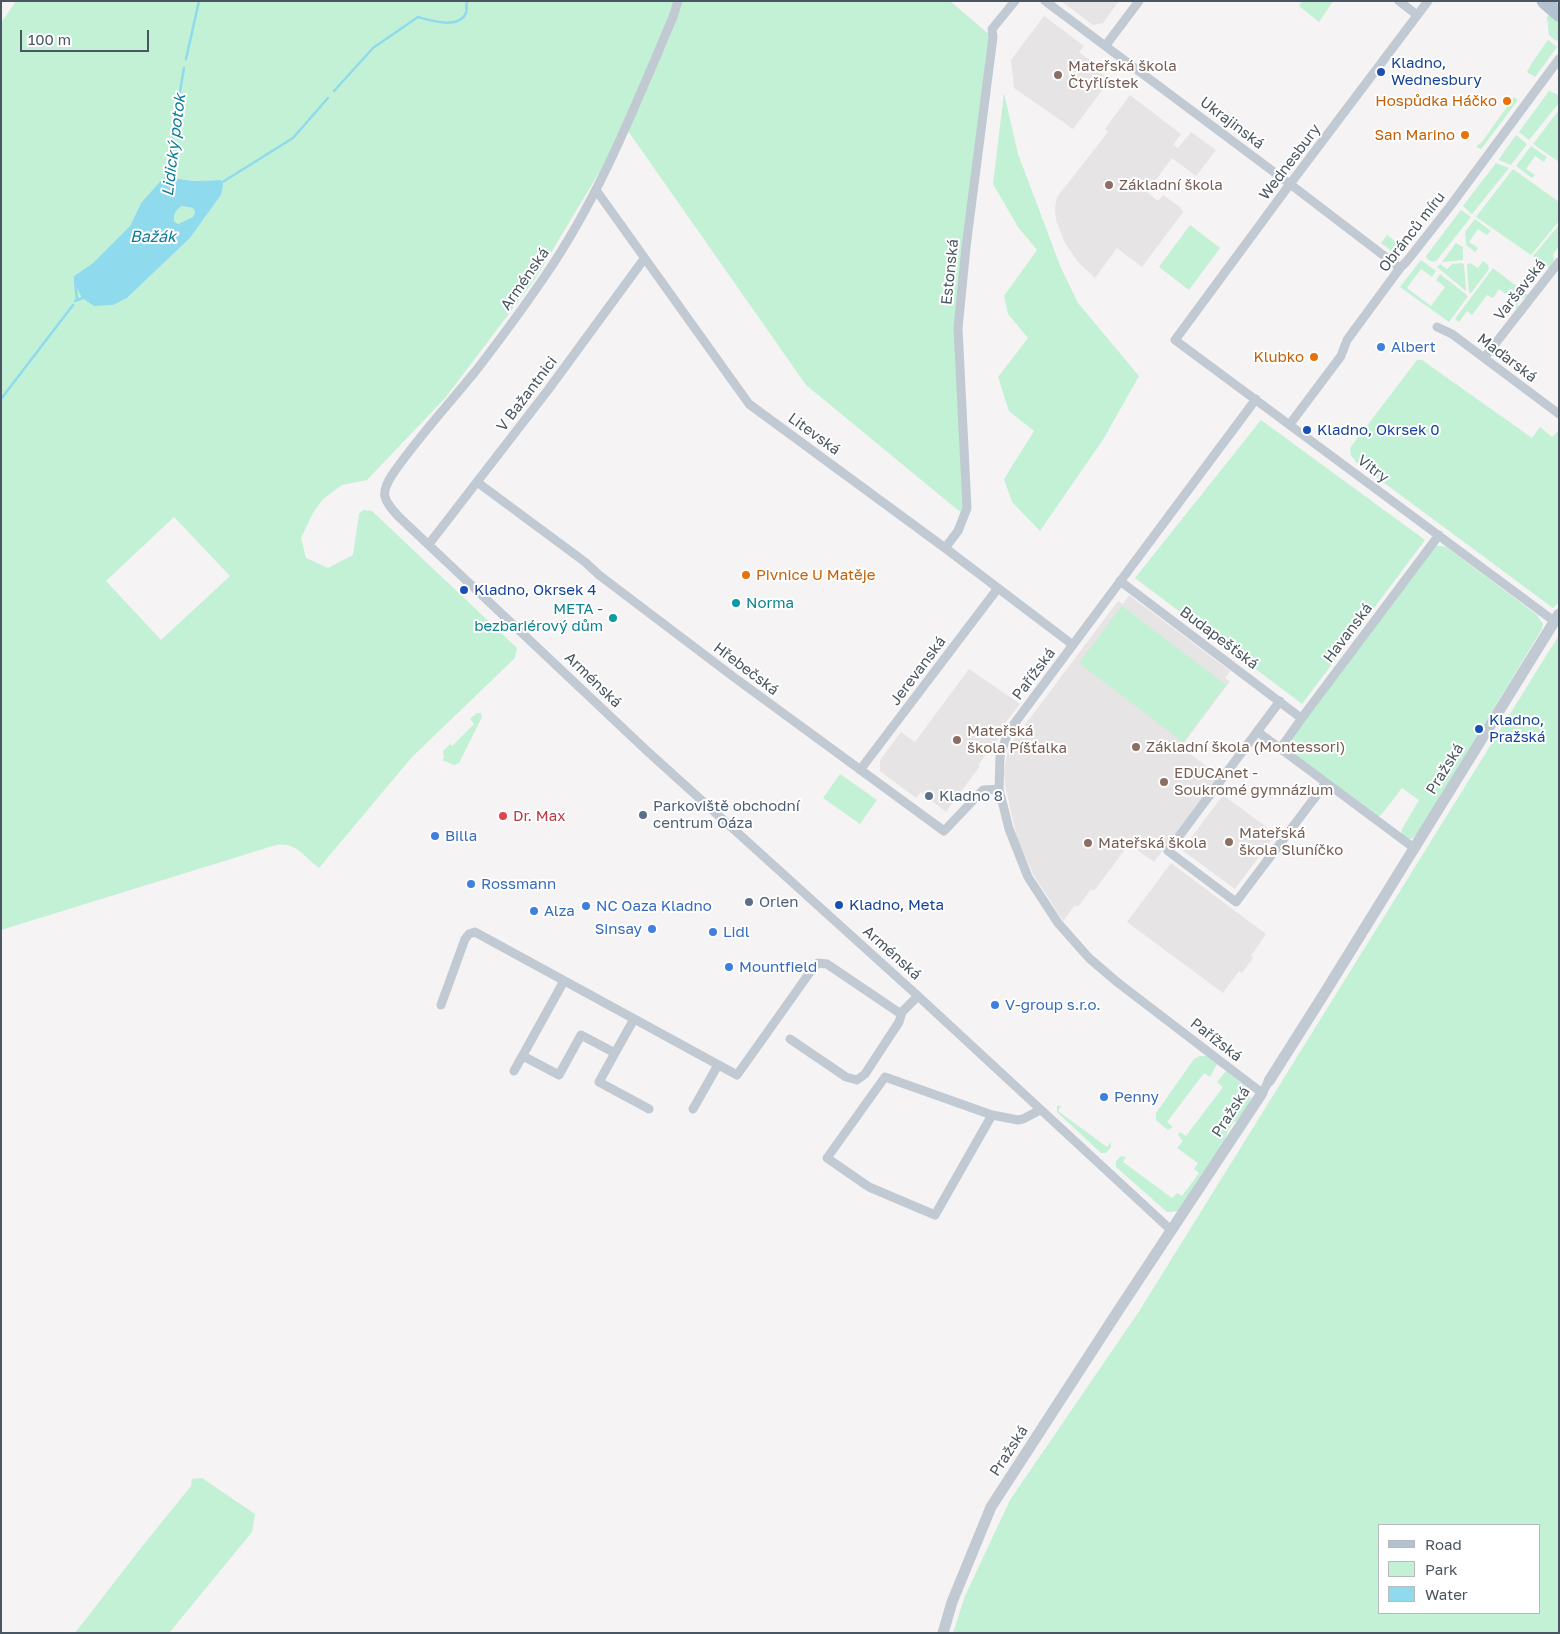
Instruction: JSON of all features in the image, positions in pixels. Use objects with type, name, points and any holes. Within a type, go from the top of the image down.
[{"type":"main road","points":[[1544,1],[1559,14]]},
{"type":"street","name":"Arménská","points":[[678,1],[673,17],[622,136],[596,190],[545,276],[484,361],[385,486],[384,495],[388,505],[646,750],[918,996],[1172,1231]]},
{"type":"street","name":"Estonská","points":[[945,548],[958,531],[967,508],[958,328],[966,247],[993,37],[992,29],[1015,1]]},
{"type":"street","name":"Ukrajinská","points":[[1045,1],[1106,45],[1400,268]]},
{"type":"street","points":[[1106,45],[1139,1]]},
{"type":"street","points":[[1399,1],[1417,15]]},
{"type":"street","name":"Wednesbury","points":[[1175,340],[1428,1]]},
{"type":"street","name":"Obránců míru","points":[[1290,424],[1341,356],[1347,340],[1400,268],[1411,257],[1451,205],[1559,59]]},
{"type":"street","name":"Litevská","points":[[596,190],[750,404],[1073,645]]},
{"type":"street","name":"V Bažantnici","points":[[429,544],[548,390],[644,259]]},
{"type":"street","name":"Varšavská","points":[[1484,358],[1559,262]]},
{"type":"street","name":"Maďarská","points":[[1437,327],[1452,334],[1559,414]]},
{"type":"street","name":"Vitry","points":[[1175,340],[1439,536],[1556,617]]},
{"type":"street","name":"Pařížská","points":[[1256,399],[1008,732],[1000,756],[999,789],[1009,829],[1028,877],[1058,923],[1089,958],[1117,982],[1262,1093]]},
{"type":"street","name":"Hřebečská","points":[[477,482],[585,562],[599,576],[735,678],[944,831],[983,790],[999,789]]},
{"type":"street","name":"Havanská","points":[[1280,749],[1301,718],[1439,536]]},
{"type":"street","name":"Budapešťská","points":[[1120,581],[1301,718]]},
{"type":"street","name":"Jerevanská","points":[[860,770],[998,588]]},
{"type":"street","name":"Pražská","points":[[943,1633],[952,1602],[991,1507],[1112,1319],[1262,1093],[1556,617]]},
{"type":"street","points":[[1280,701],[1168,852],[1236,902],[1325,784]]},
{"type":"street","points":[[1258,732],[1325,784],[1414,848]]},
{"type":"street","points":[[441,1005],[465,939],[469,934],[475,932],[737,1076],[818,963],[827,964],[898,1012],[902,1012]]},
{"type":"street","points":[[514,1071],[564,981]]},
{"type":"street","points":[[790,1039],[846,1077],[857,1080],[865,1074],[899,1022],[902,1012],[918,996]]},
{"type":"street","points":[[634,1019],[599,1082],[650,1109]]},
{"type":"street","points":[[523,1056],[559,1075],[580,1035],[615,1054]]},
{"type":"street","points":[[693,1109],[718,1065]]},
{"type":"street","points":[[992,1115],[936,1215],[869,1187],[827,1158],[884,1077],[992,1115],[1018,1120],[1040,1110]]},
{"type":"shaded area","points":[[1061,1],[1119,1],[1103,23],[1093,25]]},
{"type":"shaded area","name":"Mateřská škola Čtyřlístek","points":[[1044,16],[1084,46],[1079,52],[1099,67],[1097,70],[1110,80],[1073,129],[1014,88],[1011,60]]},
{"type":"shaded area","name":"Základní škola","points":[[1130,95],[1181,134],[1173,145],[1178,148],[1191,132],[1216,150],[1196,176],[1172,158],[1147,192],[1158,201],[1163,195],[1180,207],[1183,212],[1142,267],[1117,248],[1095,278],[1078,262],[1065,243],[1056,220],[1055,208],[1057,197],[1108,132],[1105,129]]},
{"type":"shaded area","points":[[1129,595],[1230,671],[1225,678],[1230,681],[1181,747],[1219,776],[1154,862],[1129,844],[1094,891],[1091,889],[1078,907],[1075,905],[1063,921],[1033,874],[1017,838],[1005,785],[1004,772],[1006,760],[1009,746],[1118,601],[1123,604]]},
{"type":"shaded area","name":"Mateřská škola Píšťalka","points":[[969,669],[1020,704],[995,736],[998,739],[946,812],[921,792],[916,798],[880,771],[880,760],[901,732],[915,742]]},
{"type":"shaded area","name":"Mateřská škola Sluníčko","points":[[1223,795],[1276,834],[1235,889],[1182,850]]},
{"type":"shaded area","points":[[1171,863],[1266,934],[1251,956],[1253,958],[1242,973],[1239,971],[1223,993],[1127,922]]},
{"type":"green space","points":[[16,1],[950,1],[991,36],[955,326],[964,513],[959,511],[806,385],[626,128],[535,279],[446,397],[367,480],[342,485],[323,499],[313,513],[301,538],[306,558],[328,568],[353,555],[359,514],[363,510],[372,511],[517,648],[515,658],[412,757],[319,868],[294,848],[276,845],[1,930],[1,23]],"holes":[[[164,177],[194,181],[221,180],[221,195],[190,238],[127,298],[74,276],[93,263],[130,226],[141,203]],[[174,517],[230,576],[161,640],[106,581]]]},
{"type":"green space","points":[[1302,1],[1333,1],[1319,22],[1299,6]]},
{"type":"green space","points":[[1551,13],[1559,20],[1559,40],[1556,41],[1549,35],[1547,17]]},
{"type":"green space","points":[[1548,40],[1557,47],[1535,77],[1527,72]]},
{"type":"green space","points":[[1549,91],[1559,95],[1559,103],[1529,140],[1519,132]]},
{"type":"green space","points":[[1004,93],[1018,154],[1061,268],[1078,303],[1139,376],[1104,438],[1040,531],[1012,502],[1004,479],[1034,431],[1009,411],[998,377],[1028,338],[1008,314],[1004,296],[1037,250],[1018,227],[993,184]]},
{"type":"green space","points":[[1514,97],[1518,100],[1481,149],[1476,147],[1482,142]]},
{"type":"green space","points":[[1559,110],[1559,162],[1533,144]]},
{"type":"green space","points":[[1516,135],[1527,144],[1511,165],[1499,159]]},
{"type":"green space","points":[[1531,146],[1547,157],[1544,162],[1535,156],[1526,169],[1535,175],[1532,178],[1516,166]]},
{"type":"green space","points":[[1496,163],[1509,168],[1472,214],[1463,206]]},
{"type":"green space","points":[[1513,169],[1559,202],[1559,221],[1531,255],[1476,217]]},
{"type":"green space","points":[[182,206],[193,208],[195,212],[193,217],[178,224],[174,221],[175,214]]},
{"type":"green space","points":[[1461,210],[1471,217],[1437,260],[1429,260],[1426,256]]},
{"type":"green space","points":[[1475,219],[1491,231],[1487,235],[1478,229],[1469,242],[1478,248],[1475,252],[1466,245],[1465,232]]},
{"type":"green space","points":[[1190,225],[1220,248],[1189,290],[1159,267]]},
{"type":"green space","points":[[1559,225],[1559,246],[1553,254],[1554,261],[1549,268],[1533,256]]},
{"type":"green space","points":[[1387,235],[1400,245],[1394,253],[1381,243]]},
{"type":"green space","points":[[1456,243],[1463,247],[1463,260],[1442,262]]},
{"type":"green space","points":[[1421,260],[1436,271],[1432,277],[1421,269],[1407,288],[1431,306],[1445,287],[1436,280],[1440,274],[1468,296],[1449,322],[1400,287]]},
{"type":"green space","points":[[1483,261],[1488,265],[1489,269],[1472,292],[1469,293],[1467,264],[1470,263],[1478,268]]},
{"type":"green space","points":[[1462,263],[1464,265],[1466,291],[1437,267],[1440,264],[1447,269],[1452,264]]},
{"type":"green space","points":[[1493,268],[1528,295],[1525,298],[1523,297],[1517,305],[1519,307],[1516,309],[1516,301],[1499,289],[1493,298],[1487,295],[1472,315],[1467,311],[1459,322],[1481,339],[1455,319]]},
{"type":"green space","points":[[1417,360],[1422,360],[1532,438],[1540,427],[1552,437],[1559,430],[1559,602],[1553,608],[1356,462],[1351,455],[1350,448]]},
{"type":"green space","points":[[1261,420],[1425,540],[1302,704],[1135,578]]},
{"type":"green space","points":[[1436,546],[1448,548],[1537,615],[1543,624],[1542,629],[1417,835],[1411,839],[1404,839],[1401,834],[1402,829],[1419,800],[1402,788],[1381,815],[1377,817],[1288,752],[1287,746],[1289,740]]},
{"type":"green space","points":[[1122,606],[1226,685],[1183,742],[1079,663]]},
{"type":"green space","points":[[1559,635],[1559,1633],[953,1633],[965,1596],[1010,1500],[1138,1313]]},
{"type":"green space","points":[[477,713],[481,713],[482,717],[459,763],[454,765],[442,760],[444,758],[443,751],[450,744],[452,746],[474,724],[470,719]]},
{"type":"green space","points":[[840,774],[877,800],[860,824],[823,798]]},
{"type":"green space","points":[[1200,1056],[1207,1056],[1217,1064],[1210,1077],[1204,1073],[1167,1122],[1173,1127],[1168,1130],[1156,1120],[1156,1113],[1194,1059]]},
{"type":"green space","points":[[1226,1071],[1247,1088],[1251,1099],[1241,1119],[1233,1123],[1222,1148],[1179,1211],[1167,1212],[1116,1167],[1116,1161],[1121,1156],[1126,1157],[1123,1162],[1172,1198],[1177,1193],[1182,1196],[1199,1173],[1194,1169],[1198,1163],[1177,1148],[1183,1141],[1178,1135],[1180,1132],[1186,1136],[1223,1087],[1217,1082]]},
{"type":"green space","points":[[1057,1106],[1061,1106],[1058,1111],[1107,1147],[1111,1142],[1111,1147],[1106,1153],[1101,1153],[1057,1112]]},
{"type":"green space","points":[[202,1478],[255,1514],[252,1532],[169,1633],[75,1633],[191,1486],[192,1479]]},
{"type":"water","name":"Bažák","points":[[164,177],[194,181],[221,180],[223,185],[221,195],[190,238],[127,298],[113,305],[94,306],[82,298],[74,282],[74,276],[93,263],[130,226],[141,203]],"holes":[[[182,206],[193,208],[195,212],[193,217],[178,224],[174,221],[175,212]]]},
{"type":"waterway","name":"Lidický potok","points":[[186,59],[199,1]]},
{"type":"waterway","points":[[334,91],[373,48],[418,17],[437,22],[451,23],[462,18],[466,13],[467,1]]},
{"type":"waterway","name":"Lidický potok","points":[[168,180],[171,144],[184,68]]},
{"type":"waterway","points":[[221,183],[293,138],[328,98]]},
{"type":"waterway","points":[[75,281],[77,299]]},
{"type":"waterway","name":"Lidický potok","points":[[75,301],[85,297]]},
{"type":"waterway","name":"Lidický potok","points":[[1,399],[73,305]]},
{"type":"place","name":"Kladno, Wednesbury","points":[[1381,72]]},
{"type":"place","name":"Mateřská škola Čtyřlístek","points":[[1058,75]]},
{"type":"place","name":"Hospůdka Háčko","points":[[1507,101]]},
{"type":"place","name":"San Marino","points":[[1465,135]]},
{"type":"place","name":"Základní škola","points":[[1109,185]]},
{"type":"place","name":"Albert","points":[[1381,347]]},
{"type":"place","name":"Klubko","points":[[1314,357]]},
{"type":"place","name":"Kladno, Okrsek 0","points":[[1307,430]]},
{"type":"place","name":"Pivnice U Matěje","points":[[746,575]]},
{"type":"place","name":"Kladno, Okrsek 4","points":[[464,590]]},
{"type":"place","name":"Norma","points":[[736,603]]},
{"type":"place","name":"META - bezbariérový dům","points":[[613,618]]},
{"type":"place","name":"Kladno, Pražská","points":[[1479,729]]},
{"type":"place","name":"Mateřská škola Píšťalka","points":[[957,740]]},
{"type":"place","name":"Základní škola (Montessori)","points":[[1136,747]]},
{"type":"place","name":"EDUCAnet - Soukromé gymnázium","points":[[1164,782]]},
{"type":"place","name":"Kladno 8","points":[[929,796]]},
{"type":"place","name":"Parkoviště obchodní centrum Oáza","points":[[643,815]]},
{"type":"place","name":"Dr. Max","points":[[503,816]]},
{"type":"place","name":"Billa","points":[[435,836]]},
{"type":"place","name":"Mateřská škola Sluníčko","points":[[1229,842]]},
{"type":"place","name":"Mateřská škola","points":[[1088,843]]},
{"type":"place","name":"Rossmann","points":[[471,884]]},
{"type":"place","name":"Orlen","points":[[749,902]]},
{"type":"place","name":"Kladno, Meta","points":[[839,905]]},
{"type":"place","name":"NC Oaza Kladno","points":[[586,906]]},
{"type":"place","name":"Alza","points":[[534,911]]},
{"type":"place","name":"Sinsay","points":[[652,929]]},
{"type":"place","name":"Lidl","points":[[713,932]]},
{"type":"place","name":"Mountfield","points":[[729,967]]},
{"type":"place","name":"V-group s.r.o.","points":[[995,1005]]},
{"type":"place","name":"Penny","points":[[1104,1097]]}]
